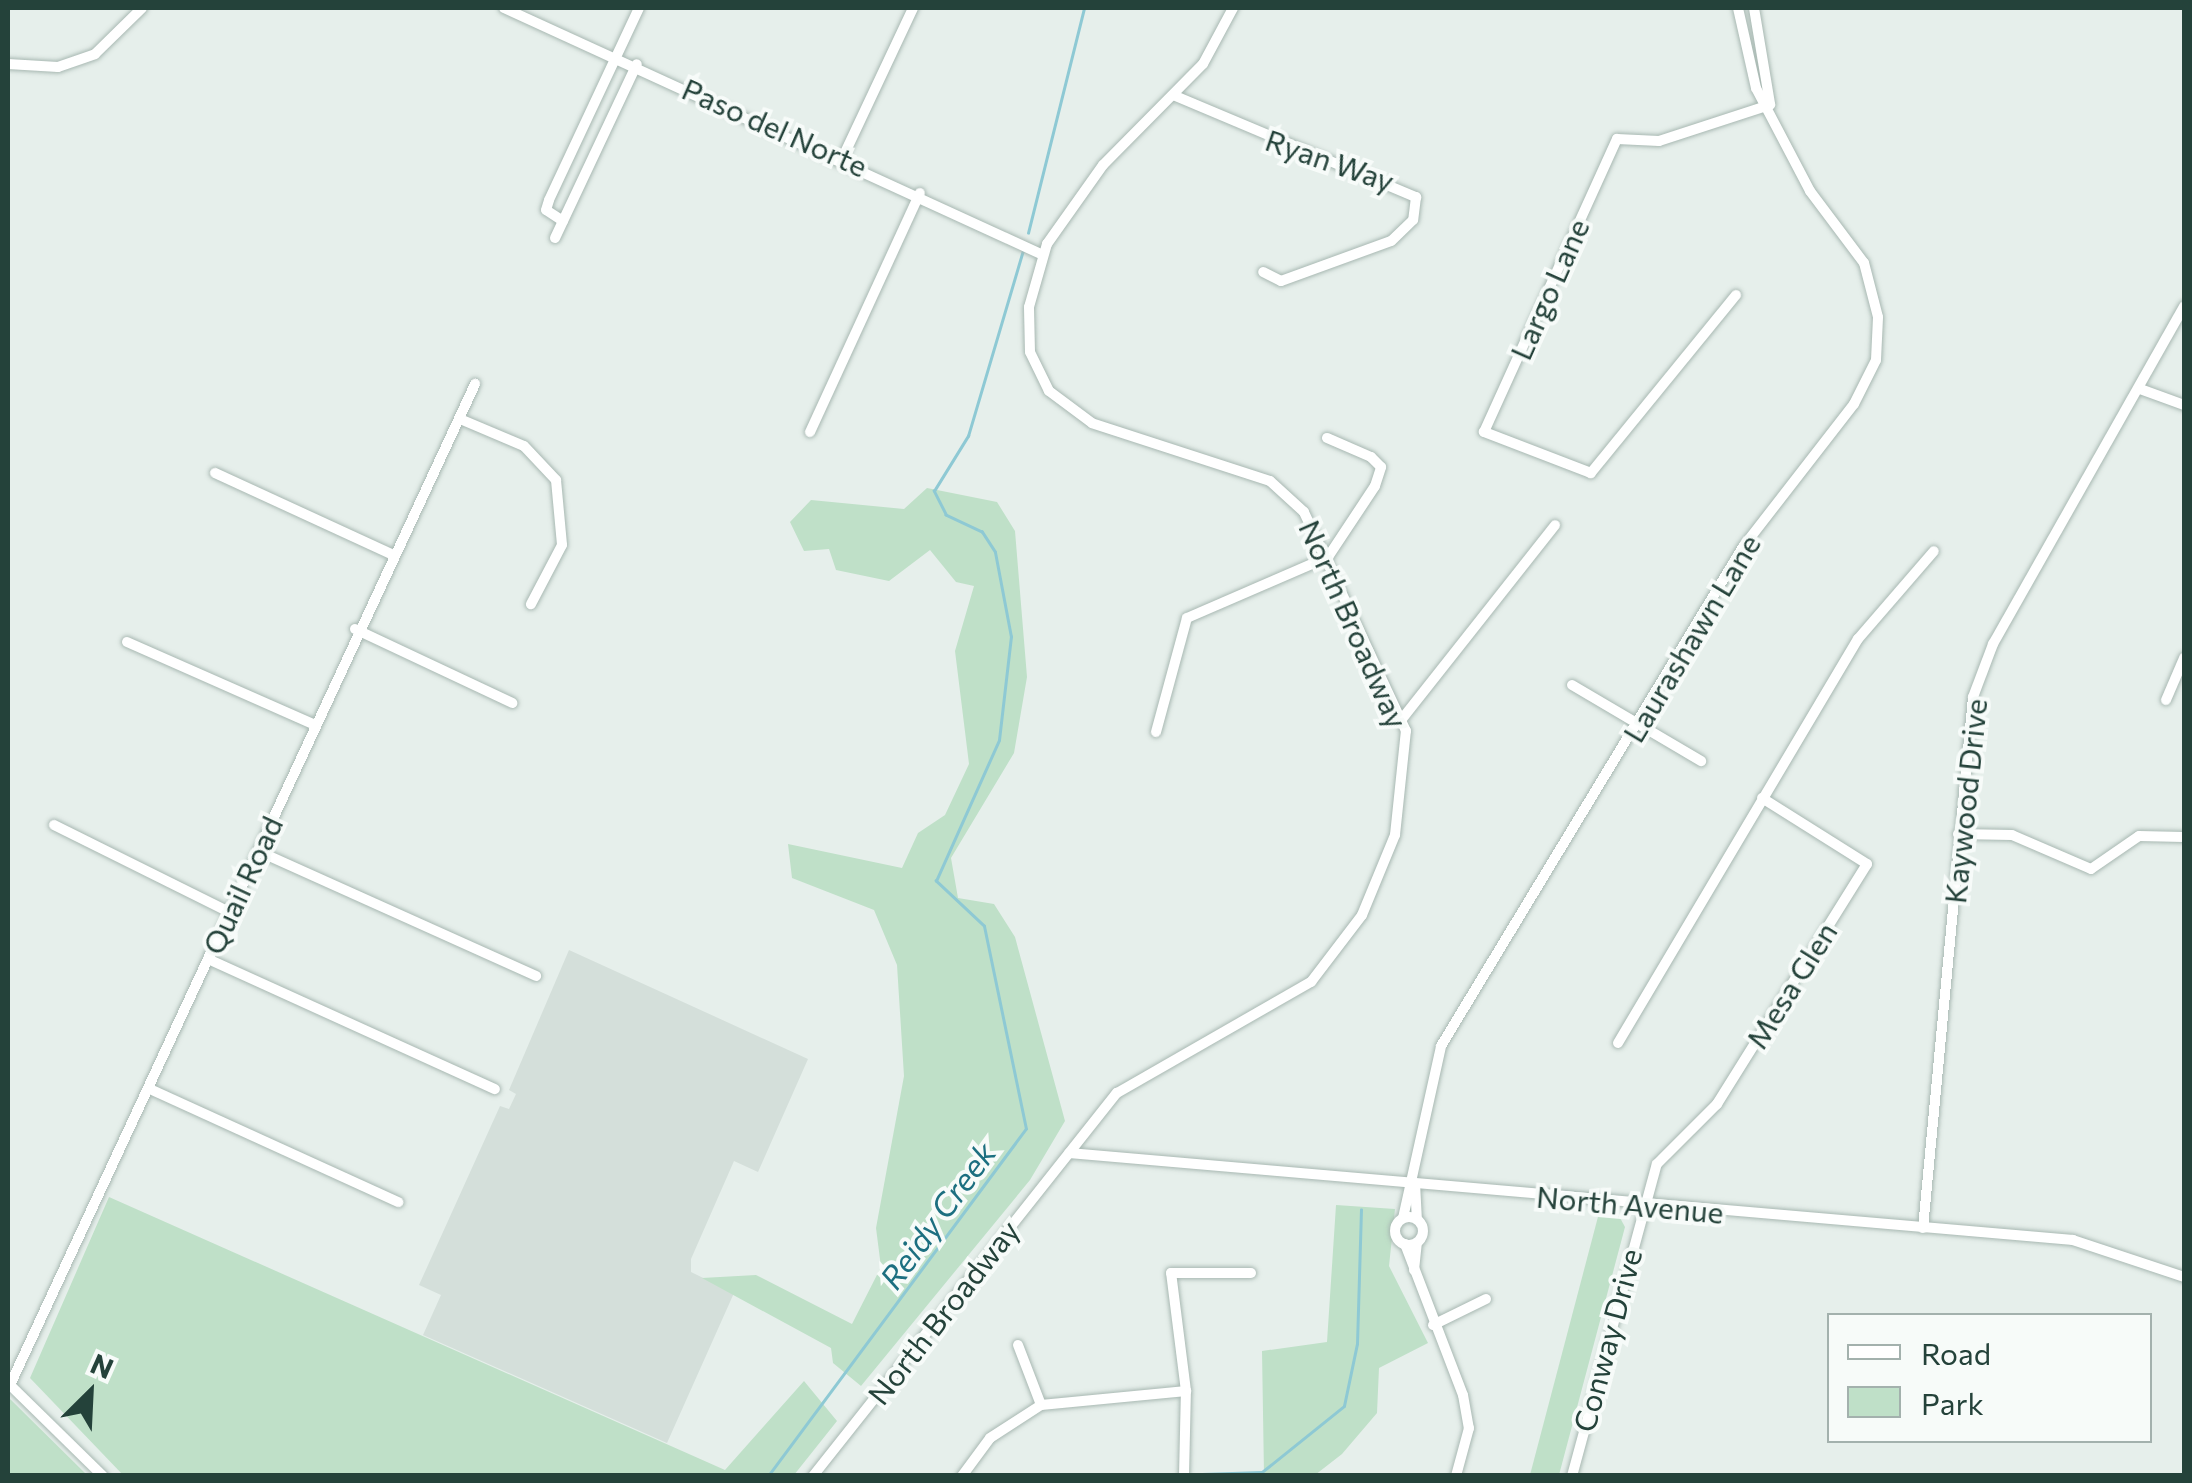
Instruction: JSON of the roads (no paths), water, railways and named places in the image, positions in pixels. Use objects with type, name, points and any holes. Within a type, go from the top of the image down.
[{"type":"street","points":[[8,64],[58,66],[96,54],[142,8]]},
{"type":"street","name":"Paso del Norte","points":[[504,8],[920,193],[1042,255]]},
{"type":"street","points":[[563,220],[546,210],[549,200],[639,8]]},
{"type":"street","points":[[843,158],[913,8]]},
{"type":"street","name":"North Broadway","points":[[814,1476],[1069,1153],[1138,1075],[1276,1008],[1336,953],[1395,835],[1408,762],[1402,719],[1304,512],[1270,481],[1062,405],[1030,352],[1042,255],[1085,186],[1203,64],[1232,8]]},
{"type":"street","name":"Laurashawn Lane","points":[[1414,1182],[1425,1087],[1441,1046],[1639,725],[1743,547],[1854,404],[1876,360],[1878,317],[1864,263],[1810,191],[1746,65],[1738,8]]},
{"type":"street","name":"Laurashawn Lane","points":[[1754,8],[1770,106]]},
{"type":"street","points":[[555,238],[637,64]]},
{"type":"street","name":"Ryan Way","points":[[1173,95],[1416,197],[1413,220],[1391,241],[1281,282],[1263,272]]},
{"type":"street","name":"Largo Lane","points":[[1736,295],[1591,473],[1484,432],[1618,139],[1659,142],[1770,106]]},
{"type":"street","points":[[810,432],[920,193]]},
{"type":"street","name":"Kaywood Drive","points":[[1923,1228],[1958,834],[1980,672],[2184,306]]},
{"type":"street","name":"Quail Road","points":[[9,1384],[150,1089],[355,629],[475,384]]},
{"type":"street","points":[[2140,388],[2184,405]]},
{"type":"street","points":[[460,419],[524,446],[556,480],[562,545],[530,604]]},
{"type":"street","points":[[1156,732],[1187,618],[1328,557],[1381,467],[1328,438]]},
{"type":"street","points":[[216,473],[391,554]]},
{"type":"street","points":[[1402,719],[1555,525]]},
{"type":"street","points":[[1618,1043],[1858,639],[1934,550]]},
{"type":"street","points":[[355,629],[512,703]]},
{"type":"street","points":[[127,642],[315,725]]},
{"type":"street","points":[[2166,700],[2184,658]]},
{"type":"street","points":[[1572,684],[1701,762]]},
{"type":"street","name":"Mesa Glen","points":[[1645,1206],[1657,1164],[1717,1104],[1867,864],[1762,798]]},
{"type":"street","points":[[54,824],[229,912]]},
{"type":"street","points":[[1958,834],[2012,834],[2090,868],[2140,836],[2184,837]]},
{"type":"street","points":[[258,851],[536,976]]},
{"type":"street","points":[[208,959],[495,1089]]},
{"type":"street","points":[[150,1089],[398,1202]]},
{"type":"street","name":"North Avenue","points":[[1069,1153],[1645,1206],[2073,1240],[2184,1277]]},
{"type":"street","points":[[1410,1243],[1396,1230],[1414,1182]]},
{"type":"street","points":[[1414,1182],[1418,1219],[1410,1243],[1414,1270],[1469,1428],[1456,1476]]},
{"type":"street","name":"Conway Drive","points":[[1572,1476],[1645,1206]]},
{"type":"street","points":[[1403,1218],[1418,1219]]},
{"type":"street","points":[[1184,1476],[1186,1391],[1171,1273],[1251,1274]]},
{"type":"street","points":[[1433,1324],[1486,1299]]},
{"type":"street","points":[[1018,1345],[1040,1405]]},
{"type":"street","points":[[9,1384],[103,1476]]},
{"type":"street","points":[[962,1476],[990,1438],[1040,1405],[1186,1391]]},
{"type":"waterway","name":"Reidy Creek","points":[[1028,233],[1084,8]]},
{"type":"waterway","name":"Reidy Creek","points":[[768,1476],[1026,1129],[984,926],[936,881],[999,740],[1011,637],[995,552],[982,532],[946,515],[934,491],[968,436],[1023,250]]},
{"type":"waterway","points":[[1202,1474],[1262,1472],[1344,1406],[1357,1344],[1361,1210]]}]
